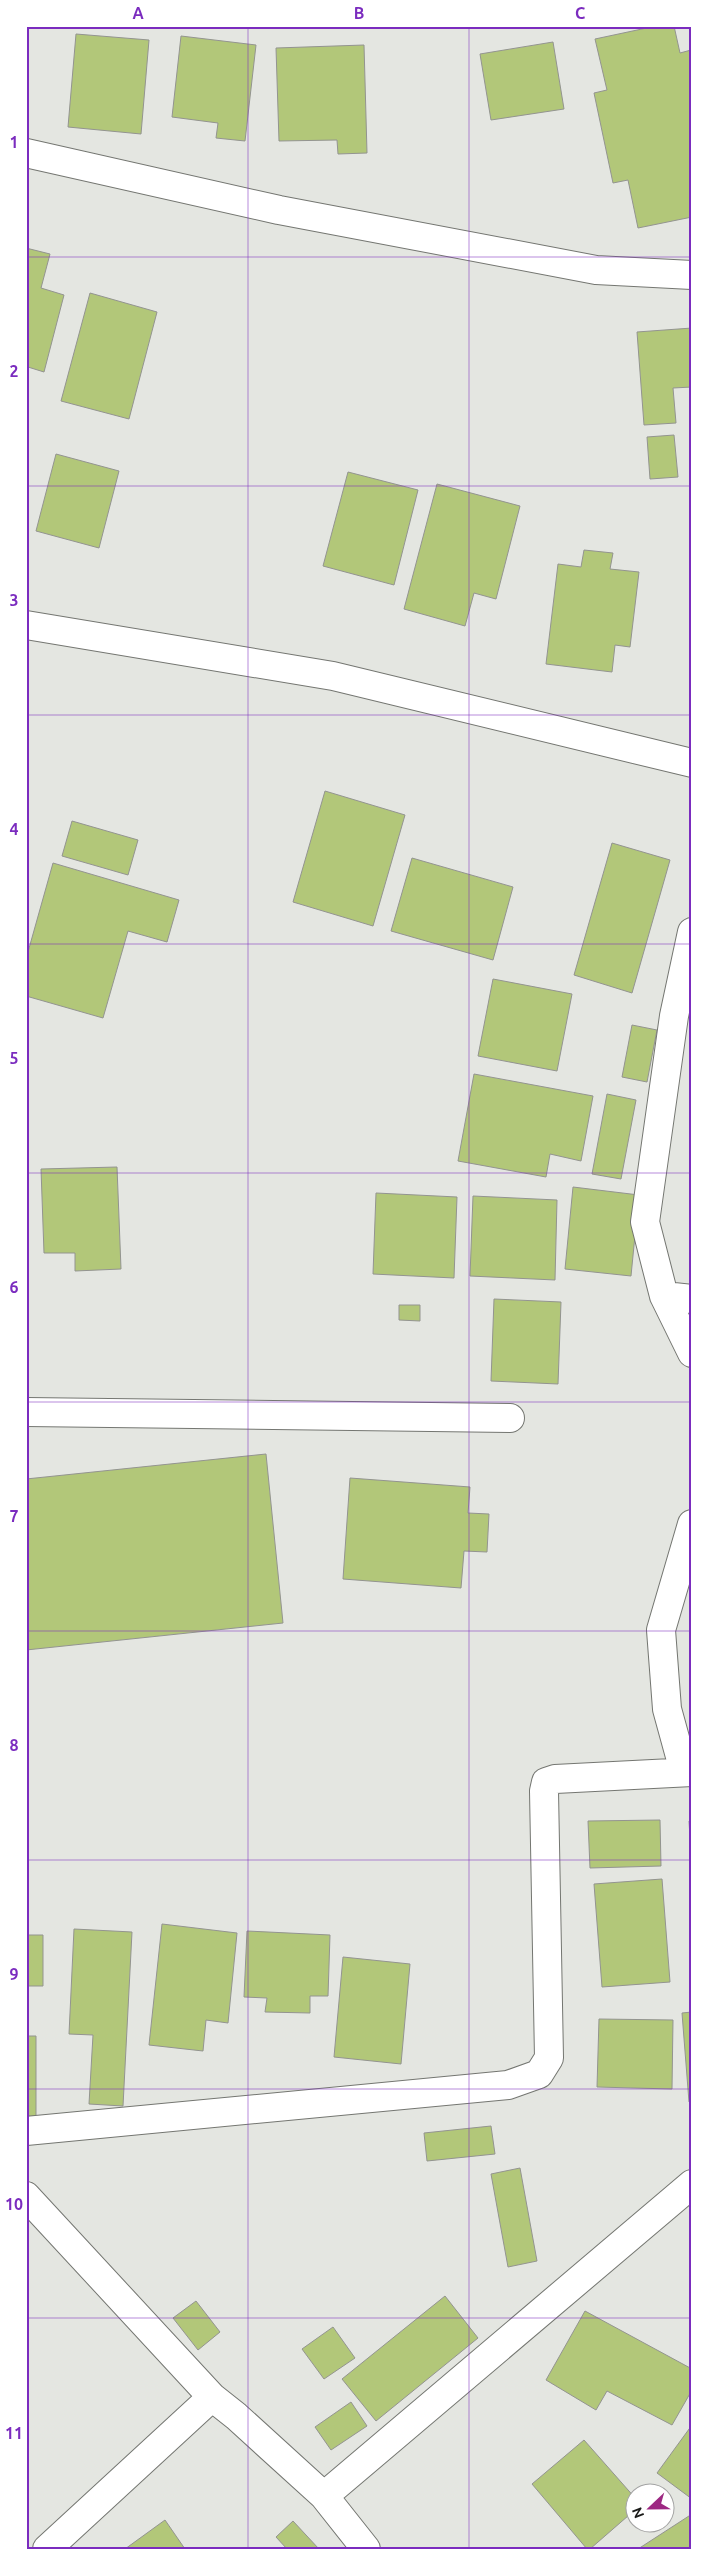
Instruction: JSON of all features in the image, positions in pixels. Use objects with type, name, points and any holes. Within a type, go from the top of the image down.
[{"type":"street","points":[[26,153],[279,210],[596,270],[692,275]]},
{"type":"street","points":[[26,624],[333,676],[692,763]]},
{"type":"street","points":[[692,932],[674,1016],[645,1222],[664,1296],[692,1353]]},
{"type":"street","points":[[664,1296],[692,1299]]},
{"type":"street","points":[[26,1412],[510,1418]]},
{"type":"street","points":[[26,2131],[508,2085],[539,2074],[550,2058],[544,1791],[546,1782],[555,1779],[688,1772],[667,1709],[661,1630],[692,1524]]},
{"type":"street","points":[[324,2496],[692,2184]]},
{"type":"street","points":[[26,2196],[212,2397],[236,2416],[324,2496],[366,2549]]},
{"type":"street","points":[[47,2549],[212,2397]]},
{"type":"building","points":[[656,26],[674,26],[680,53],[691,50],[692,55],[692,217],[638,228],[628,180],[613,183],[594,93],[607,90],[595,39]]},
{"type":"building","points":[[76,34],[149,40],[141,134],[68,127]]},
{"type":"building","points":[[181,36],[256,45],[245,141],[216,138],[218,123],[172,117]]},
{"type":"building","points":[[553,42],[564,109],[491,120],[480,54]]},
{"type":"building","points":[[364,45],[367,153],[338,154],[337,140],[279,141],[276,48]]},
{"type":"building","points":[[26,248],[50,254],[41,288],[64,295],[44,372],[28,367],[26,373]]},
{"type":"building","points":[[90,293],[157,312],[129,419],[61,401]]},
{"type":"building","points":[[692,328],[692,387],[673,388],[676,423],[644,425],[637,332]]},
{"type":"building","points":[[674,435],[678,477],[650,479],[647,437]]},
{"type":"building","points":[[56,454],[119,471],[99,548],[36,531]]},
{"type":"building","points":[[348,472],[418,490],[394,585],[323,566]]},
{"type":"building","points":[[437,484],[520,506],[496,599],[474,593],[465,626],[404,609]]},
{"type":"building","points":[[584,550],[613,553],[610,569],[639,572],[630,647],[615,645],[612,672],[546,664],[558,564],[581,567]]},
{"type":"building","points":[[325,791],[405,815],[373,926],[293,902]]},
{"type":"building","points":[[72,821],[138,840],[128,875],[62,856]]},
{"type":"building","points":[[612,843],[670,860],[632,993],[574,975]]},
{"type":"building","points":[[412,858],[513,887],[493,960],[391,931]]},
{"type":"building","points":[[53,863],[179,900],[167,942],[128,931],[103,1018],[26,996],[26,959]]},
{"type":"building","points":[[493,979],[572,994],[557,1071],[478,1056]]},
{"type":"building","points":[[632,1025],[657,1030],[647,1082],[622,1077]]},
{"type":"building","points":[[474,1074],[593,1096],[581,1161],[550,1154],[546,1177],[458,1161]]},
{"type":"building","points":[[607,1094],[636,1100],[621,1179],[592,1174]]},
{"type":"building","points":[[117,1167],[121,1269],[75,1271],[75,1253],[44,1253],[41,1169]]},
{"type":"building","points":[[573,1187],[639,1195],[631,1276],[565,1269]]},
{"type":"building","points":[[376,1193],[457,1197],[454,1278],[373,1274]]},
{"type":"building","points":[[473,1196],[557,1200],[555,1280],[470,1276]]},
{"type":"building","points":[[494,1299],[561,1302],[558,1384],[491,1381]]},
{"type":"building","points":[[399,1305],[420,1305],[420,1321],[399,1320]]},
{"type":"building","points":[[266,1454],[283,1623],[26,1650],[26,1479]]},
{"type":"building","points":[[350,1478],[470,1487],[468,1513],[489,1514],[487,1552],[464,1551],[461,1588],[343,1579]]},
{"type":"building","points":[[660,1820],[661,1866],[590,1868],[588,1821]]},
{"type":"building","points":[[689,1821],[692,1821],[692,1871]]},
{"type":"building","points":[[662,1879],[670,1982],[602,1987],[594,1884]]},
{"type":"building","points":[[162,1924],[237,1933],[228,2023],[206,2020],[203,2051],[149,2045]]},
{"type":"building","points":[[74,1929],[132,1932],[123,2106],[89,2104],[93,2035],[69,2034]]},
{"type":"building","points":[[247,1931],[330,1935],[328,1996],[310,1996],[310,2013],[265,2012],[267,1998],[244,1997]]},
{"type":"building","points":[[26,1935],[43,1935],[43,1986],[26,1986]]},
{"type":"building","points":[[343,1957],[410,1964],[401,2064],[334,2057]]},
{"type":"building","points":[[692,2012],[692,2101],[689,2102],[682,2013]]},
{"type":"building","points":[[599,2019],[673,2020],[672,2089],[597,2087]]},
{"type":"building","points":[[26,2036],[36,2036],[36,2117],[26,2116]]},
{"type":"building","points":[[491,2126],[495,2154],[427,2161],[424,2133]]},
{"type":"building","points":[[520,2168],[537,2261],[508,2267],[491,2174]]},
{"type":"building","points":[[445,2296],[478,2338],[376,2421],[342,2379]]},
{"type":"building","points":[[196,2301],[220,2332],[198,2350],[173,2318]]},
{"type":"building","points":[[585,2311],[692,2369],[692,2390],[672,2425],[607,2391],[596,2410],[546,2380]]},
{"type":"building","points":[[333,2327],[355,2358],[324,2379],[302,2349]]},
{"type":"building","points":[[351,2402],[367,2426],[331,2450],[315,2427]]},
{"type":"building","points":[[692,2425],[692,2499],[676,2487],[676,2482],[669,2482],[657,2473]]},
{"type":"building","points":[[584,2440],[626,2488],[626,2518],[590,2549],[587,2549],[532,2484]]},
{"type":"building","points":[[692,2514],[692,2549],[638,2549],[664,2532],[676,2532],[676,2524]]},
{"type":"building","points":[[165,2520],[185,2549],[125,2549]]},
{"type":"building","points":[[293,2521],[319,2549],[287,2549],[276,2537]]}]
